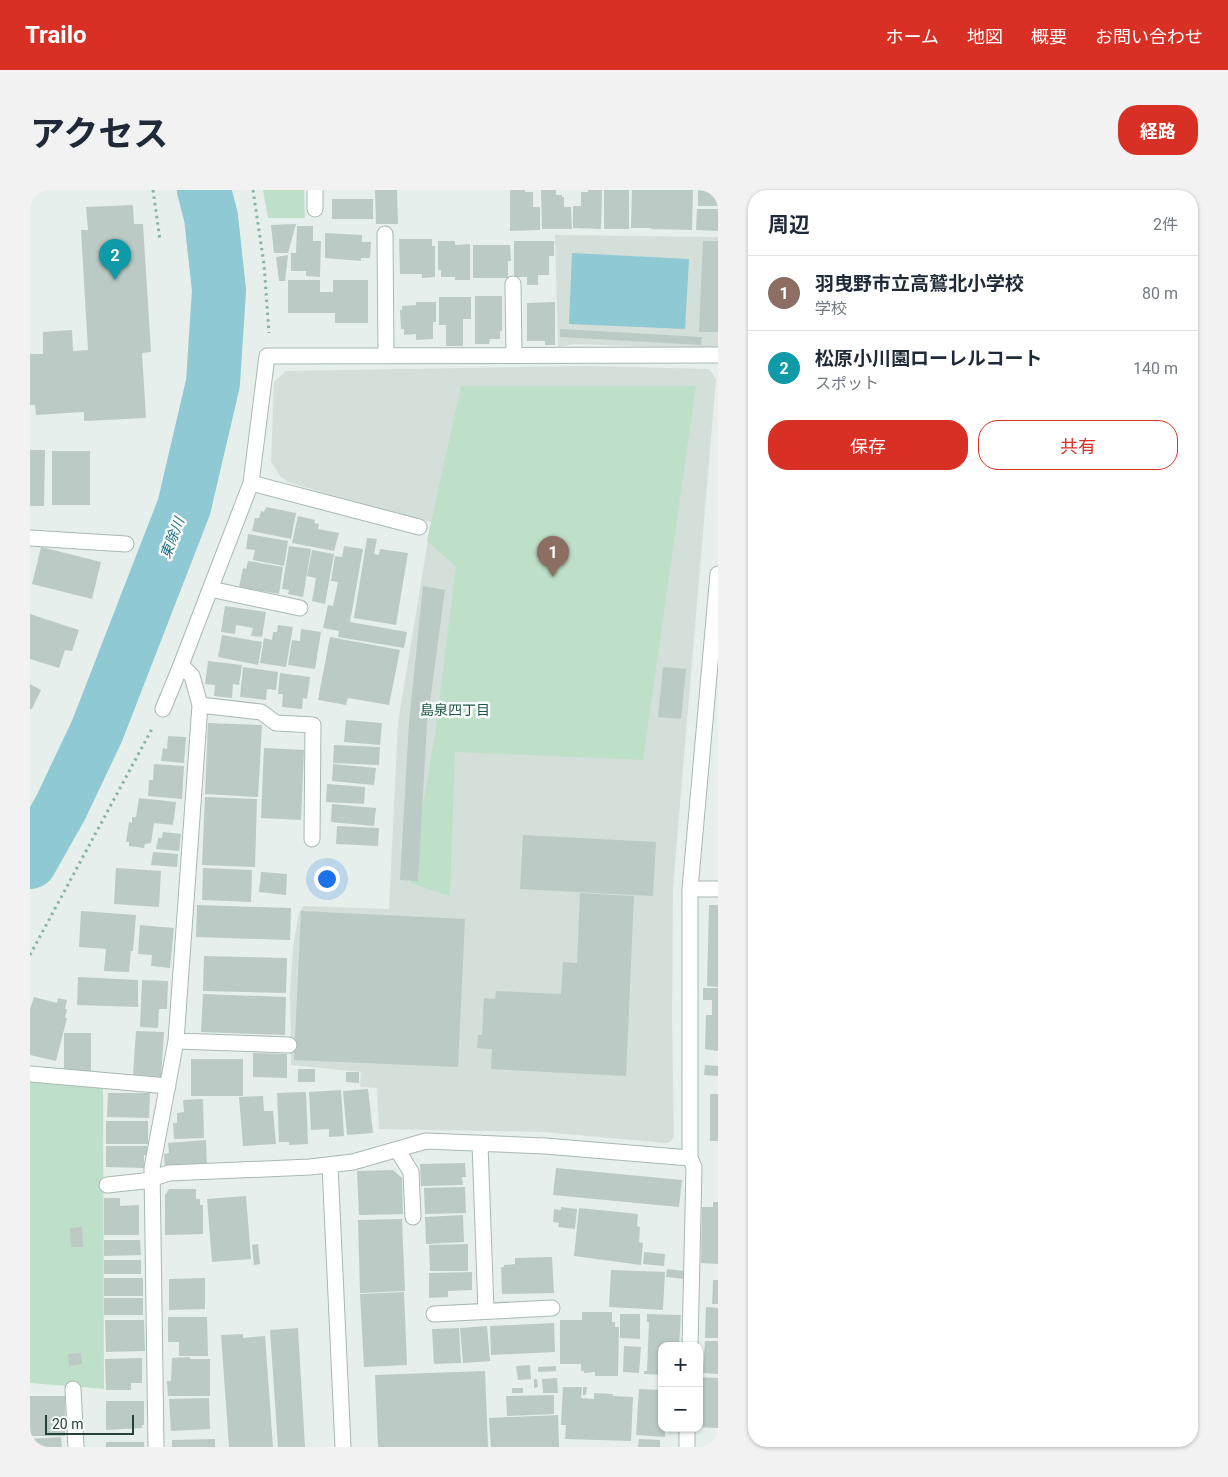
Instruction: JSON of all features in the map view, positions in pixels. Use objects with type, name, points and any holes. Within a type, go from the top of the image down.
[{"type":"street","points":[[315,190],[315,209]]},
{"type":"street","points":[[385,234],[386,356]]},
{"type":"street","points":[[513,284],[514,355]]},
{"type":"street","points":[[162,709],[181,665],[250,483],[266,356],[718,355]]},
{"type":"street","points":[[250,483],[419,527]]},
{"type":"street","points":[[30,538],[126,544]]},
{"type":"street","points":[[690,1342],[694,1167],[690,1158],[690,889],[712,710],[718,574]]},
{"type":"street","points":[[210,589],[300,608]]},
{"type":"street","points":[[156,1447],[152,1168],[176,1041],[200,705],[192,676],[181,665]]},
{"type":"street","points":[[200,705],[261,712],[276,723],[313,725],[312,839]]},
{"type":"street","points":[[690,889],[718,890]]},
{"type":"street","points":[[176,1041],[290,1045]]},
{"type":"street","points":[[30,1074],[168,1086]]},
{"type":"street","points":[[107,1185],[144,1181],[170,1173],[330,1165],[353,1162],[426,1141],[545,1146],[690,1158]]},
{"type":"street","points":[[480,1143],[486,1312]]},
{"type":"street","points":[[398,1150],[411,1172],[413,1217]]},
{"type":"street","points":[[330,1165],[343,1447]]},
{"type":"street","points":[[434,1314],[552,1308]]},
{"type":"street","points":[[73,1389],[76,1447]]},
{"type":"street","points":[[687,1432],[687,1447]]},
{"type":"path","points":[[153,190],[160,240]]},
{"type":"path","points":[[253,190],[264,264],[269,347],[266,356]]},
{"type":"path","points":[[30,956],[162,709]]},
{"type":"shaded area","points":[[555,235],[718,237],[718,349],[575,344],[558,347]]},
{"type":"shaded area","points":[[589,366],[709,369],[716,379],[673,887],[672,1020],[674,1136],[667,1143],[543,1132],[379,1129],[377,1088],[360,1087],[361,1072],[291,1065],[290,990],[293,947],[299,913],[303,906],[389,909],[398,722],[431,522],[330,495],[288,482],[280,476],[271,462],[274,382],[286,371]]},
{"type":"green space","points":[[263,190],[304,190],[305,218],[268,218]]},
{"type":"green space","points":[[461,386],[696,386],[643,760],[455,752],[450,896],[410,883],[435,734],[456,566],[427,541]]},
{"type":"green space","points":[[30,1079],[103,1087],[104,1389],[30,1383]]},
{"type":"water","points":[[572,253],[689,259],[685,329],[569,324]]},
{"type":"building","points":[[375,190],[397,190],[398,224],[376,224]]},
{"type":"building","points":[[510,190],[533,192],[533,207],[540,207],[540,230],[510,231]]},
{"type":"building","points":[[541,190],[556,190],[556,195],[564,197],[564,207],[571,207],[572,229],[542,229]]},
{"type":"building","points":[[588,190],[602,190],[601,229],[573,228],[573,206],[581,206],[581,192],[588,192]]},
{"type":"building","points":[[604,190],[629,190],[629,229],[604,229]]},
{"type":"building","points":[[632,190],[693,190],[692,230],[651,229],[652,215],[651,228],[631,228]]},
{"type":"building","points":[[698,190],[718,190],[718,206],[698,206]]},
{"type":"building","points":[[332,199],[373,199],[373,219],[332,219]]},
{"type":"building","points":[[133,205],[134,224],[143,224],[151,352],[142,353],[146,418],[84,421],[84,412],[36,415],[35,405],[30,405],[30,354],[43,354],[43,332],[72,330],[73,351],[88,350],[81,230],[88,230],[86,207]]},
{"type":"building","points":[[697,209],[718,209],[718,231],[696,230]]},
{"type":"building","points":[[296,224],[288,253],[274,253],[271,225]]},
{"type":"building","points":[[297,226],[313,226],[313,241],[321,241],[320,277],[306,276],[306,271],[291,271],[291,253],[296,253]]},
{"type":"building","points":[[325,233],[362,235],[362,242],[371,242],[370,258],[361,258],[361,261],[325,258]]},
{"type":"building","points":[[399,239],[432,239],[432,246],[435,246],[435,277],[422,278],[422,274],[400,274]]},
{"type":"building","points":[[438,241],[455,241],[455,245],[470,244],[470,280],[455,280],[455,277],[441,277],[441,270],[438,270]]},
{"type":"building","points":[[514,241],[554,241],[554,256],[549,256],[549,275],[538,275],[538,285],[527,285],[527,277],[514,277]]},
{"type":"building","points":[[703,241],[718,241],[718,332],[699,332]]},
{"type":"building","points":[[473,245],[510,245],[511,261],[508,261],[508,278],[473,278]]},
{"type":"building","points":[[288,255],[285,281],[279,281],[276,257]]},
{"type":"building","points":[[288,280],[320,280],[320,292],[333,292],[333,280],[368,280],[368,323],[335,323],[335,313],[288,313]]},
{"type":"building","points":[[475,296],[502,296],[502,331],[500,331],[500,339],[490,339],[489,344],[475,344]]},
{"type":"building","points":[[439,297],[471,297],[471,319],[463,319],[463,346],[446,346],[446,325],[439,325]]},
{"type":"building","points":[[416,302],[436,302],[436,322],[433,322],[433,339],[416,340],[416,334],[404,335],[404,329],[401,329],[400,310],[402,310],[402,306],[416,305]]},
{"type":"building","points":[[555,302],[555,345],[545,345],[545,341],[527,341],[527,303]]},
{"type":"building","points":[[560,329],[702,337],[701,345],[560,337]]},
{"type":"building","points":[[30,450],[45,450],[44,506],[30,506]]},
{"type":"building","points":[[52,451],[90,451],[90,505],[52,505]]},
{"type":"building","points":[[266,507],[296,513],[291,539],[252,531],[255,518],[259,518],[261,511],[264,512]]},
{"type":"building","points":[[298,516],[315,520],[314,523],[319,524],[318,529],[339,533],[334,551],[292,543]]},
{"type":"building","points":[[248,534],[288,541],[284,566],[253,560],[255,550],[246,549]]},
{"type":"building","points":[[367,538],[377,539],[374,554],[379,555],[380,549],[408,553],[396,625],[354,618]]},
{"type":"building","points":[[289,546],[311,549],[303,597],[288,594],[289,590],[282,589]]},
{"type":"building","points":[[344,546],[363,549],[350,622],[407,632],[404,648],[338,637],[339,631],[323,628],[328,605],[333,606],[338,582],[331,581],[335,556],[342,557]]},
{"type":"building","points":[[41,547],[101,562],[92,599],[32,584]]},
{"type":"building","points":[[312,550],[334,554],[325,604],[312,601],[316,578],[307,576]]},
{"type":"building","points":[[248,561],[283,567],[279,594],[239,587],[243,568],[246,569]]},
{"type":"building","points":[[423,586],[445,590],[427,724],[418,881],[400,880],[409,723]]},
{"type":"building","points":[[225,606],[266,612],[262,637],[251,636],[253,628],[236,625],[235,634],[221,632]]},
{"type":"building","points":[[30,614],[79,630],[72,651],[65,650],[59,668],[30,659]]},
{"type":"building","points":[[278,625],[293,627],[286,667],[260,663],[264,638],[272,640],[273,632],[277,632]]},
{"type":"building","points":[[301,629],[321,632],[315,669],[288,665],[292,640],[300,641]]},
{"type":"building","points":[[222,635],[262,642],[258,665],[218,657]]},
{"type":"building","points":[[330,637],[400,650],[389,705],[348,698],[346,705],[318,700]]},
{"type":"building","points":[[208,661],[242,665],[239,685],[233,684],[232,698],[214,696],[215,685],[205,684]]},
{"type":"building","points":[[243,667],[278,672],[276,690],[267,689],[266,700],[240,697]]},
{"type":"building","points":[[663,667],[686,669],[681,719],[658,717]]},
{"type":"building","points":[[280,673],[310,677],[307,699],[303,698],[302,709],[282,707],[283,694],[278,694]]},
{"type":"building","points":[[30,684],[41,690],[32,709],[30,709]]},
{"type":"building","points":[[346,720],[382,723],[380,745],[344,742]]},
{"type":"building","points":[[208,723],[262,725],[258,797],[205,794]]},
{"type":"building","points":[[168,736],[186,737],[184,763],[161,761],[163,748],[167,749]]},
{"type":"building","points":[[334,745],[380,747],[379,765],[333,763]]},
{"type":"building","points":[[264,748],[304,750],[301,820],[261,818]]},
{"type":"building","points":[[154,764],[184,766],[182,799],[148,796],[149,780],[153,780]]},
{"type":"building","points":[[333,764],[376,768],[374,785],[332,781]]},
{"type":"building","points":[[327,784],[365,787],[364,804],[326,802]]},
{"type":"building","points":[[205,797],[257,799],[255,867],[202,865]]},
{"type":"building","points":[[139,798],[176,802],[173,825],[154,823],[151,843],[145,844],[144,848],[129,846],[129,842],[126,842],[129,822],[132,823],[132,817],[136,817]]},
{"type":"building","points":[[332,804],[376,808],[374,826],[331,822]]},
{"type":"building","points":[[337,826],[379,828],[378,846],[336,844]]},
{"type":"building","points":[[163,832],[181,834],[179,851],[156,849],[158,838],[162,838]]},
{"type":"building","points":[[523,835],[656,842],[653,896],[520,889]]},
{"type":"building","points":[[153,852],[178,854],[177,867],[151,865]]},
{"type":"building","points":[[116,868],[161,871],[159,907],[114,904]]},
{"type":"building","points":[[203,868],[252,870],[251,902],[202,900]]},
{"type":"building","points":[[261,872],[287,874],[286,895],[259,892]]},
{"type":"building","points":[[580,893],[634,896],[626,1076],[491,1069],[492,1049],[477,1048],[478,1035],[482,1035],[484,998],[495,999],[496,991],[561,994],[563,962],[577,963]]},
{"type":"building","points":[[197,905],[291,908],[290,940],[196,937]]},
{"type":"building","points":[[709,905],[718,905],[718,987],[707,986]]},
{"type":"building","points":[[81,911],[136,915],[129,972],[104,971],[106,949],[79,947]]},
{"type":"building","points":[[301,911],[465,919],[458,1067],[294,1060]]},
{"type":"building","points":[[140,925],[174,928],[170,968],[151,966],[152,955],[138,954]]},
{"type":"building","points":[[204,956],[287,958],[286,993],[203,991]]},
{"type":"building","points":[[78,977],[138,980],[138,1007],[77,1005]]},
{"type":"building","points":[[142,980],[168,981],[167,1009],[159,1009],[158,1028],[140,1027]]},
{"type":"building","points":[[703,988],[718,988],[718,1051],[705,1049],[706,1015],[712,1015],[712,1000],[703,1000]]},
{"type":"building","points":[[203,994],[286,997],[285,1035],[201,1032]]},
{"type":"building","points":[[34,997],[57,1003],[58,998],[67,1000],[65,1018],[67,1018],[56,1061],[30,1055],[30,1009]]},
{"type":"building","points":[[136,1031],[164,1032],[161,1078],[133,1076]]},
{"type":"building","points":[[64,1033],[91,1033],[91,1073],[64,1073]]},
{"type":"building","points":[[253,1053],[287,1054],[287,1078],[253,1077]]},
{"type":"building","points":[[191,1059],[243,1059],[243,1096],[191,1096]]},
{"type":"building","points":[[705,1065],[718,1066],[718,1076],[704,1075]]},
{"type":"building","points":[[298,1069],[315,1069],[315,1082],[298,1082]]},
{"type":"building","points":[[346,1072],[359,1072],[359,1083],[346,1082]]},
{"type":"building","points":[[368,1089],[373,1133],[347,1135],[343,1091]]},
{"type":"building","points":[[341,1090],[344,1136],[329,1137],[329,1129],[311,1130],[309,1092]]},
{"type":"building","points":[[306,1092],[308,1144],[289,1145],[289,1142],[279,1142],[277,1093]]},
{"type":"building","points":[[108,1093],[150,1093],[149,1118],[107,1117]]},
{"type":"building","points":[[710,1094],[718,1094],[718,1141],[710,1141]]},
{"type":"building","points":[[263,1096],[264,1111],[273,1111],[276,1144],[243,1146],[239,1097]]},
{"type":"building","points":[[203,1099],[204,1138],[174,1139],[173,1123],[177,1123],[177,1113],[184,1112],[183,1100]]},
{"type":"building","points":[[106,1121],[148,1121],[148,1144],[106,1144]]},
{"type":"building","points":[[206,1140],[207,1167],[165,1170],[164,1154],[169,1153],[168,1143]]},
{"type":"building","points":[[106,1146],[147,1146],[147,1155],[144,1155],[144,1168],[106,1167]]},
{"type":"building","points":[[465,1163],[466,1177],[462,1177],[463,1185],[421,1186],[420,1164]]},
{"type":"building","points":[[556,1168],[682,1180],[679,1207],[553,1195]]},
{"type":"building","points":[[393,1170],[402,1178],[403,1214],[359,1215],[357,1171]]},
{"type":"building","points":[[465,1187],[466,1213],[425,1214],[424,1188]]},
{"type":"building","points":[[169,1189],[196,1189],[196,1199],[200,1199],[200,1205],[203,1205],[203,1234],[165,1235],[165,1195]]},
{"type":"building","points":[[246,1196],[251,1259],[212,1262],[207,1199]]},
{"type":"building","points":[[104,1198],[120,1198],[120,1206],[139,1205],[139,1235],[104,1235]]},
{"type":"building","points":[[713,1202],[718,1202],[718,1264],[701,1263],[702,1207],[713,1207]]},
{"type":"building","points":[[561,1207],[577,1209],[575,1229],[558,1227],[559,1223],[553,1222],[554,1209],[561,1210]]},
{"type":"building","points":[[579,1208],[638,1214],[637,1226],[640,1227],[639,1242],[643,1243],[641,1265],[574,1256]]},
{"type":"building","points":[[463,1215],[464,1242],[426,1244],[425,1217]]},
{"type":"building","points":[[402,1219],[405,1291],[360,1293],[358,1220]]},
{"type":"building","points":[[82,1227],[83,1247],[71,1247],[70,1228]]},
{"type":"building","points":[[104,1240],[140,1240],[141,1255],[104,1256]]},
{"type":"building","points":[[258,1244],[260,1264],[254,1265],[252,1245]]},
{"type":"building","points":[[468,1244],[468,1271],[430,1271],[429,1245]]},
{"type":"building","points":[[644,1252],[665,1254],[664,1266],[643,1264]]},
{"type":"building","points":[[552,1257],[554,1293],[502,1294],[501,1267],[515,1264],[515,1258]]},
{"type":"building","points":[[104,1260],[141,1260],[141,1274],[104,1274]]},
{"type":"building","points":[[667,1269],[685,1271],[685,1279],[666,1277]]},
{"type":"building","points":[[611,1270],[665,1272],[663,1310],[609,1307]]},
{"type":"building","points":[[472,1272],[472,1290],[448,1291],[448,1297],[429,1298],[429,1273]]},
{"type":"building","points":[[104,1278],[143,1278],[143,1296],[104,1296]]},
{"type":"building","points":[[205,1278],[205,1309],[169,1310],[169,1279]]},
{"type":"building","points":[[713,1280],[718,1280],[718,1304],[712,1304]]},
{"type":"building","points":[[404,1292],[407,1365],[364,1367],[360,1294]]},
{"type":"building","points":[[104,1298],[143,1298],[143,1315],[104,1315]]},
{"type":"building","points":[[706,1307],[718,1308],[718,1338],[705,1338]]},
{"type":"building","points":[[582,1312],[612,1312],[612,1322],[615,1322],[615,1327],[619,1327],[618,1376],[595,1376],[595,1372],[584,1373],[584,1371],[581,1371],[581,1364],[560,1364],[560,1320],[582,1320]]},
{"type":"building","points":[[620,1314],[640,1314],[640,1339],[620,1338]]},
{"type":"building","points":[[647,1314],[681,1315],[679,1342],[658,1342],[658,1375],[644,1374],[644,1371],[647,1371],[649,1322],[647,1322]]},
{"type":"building","points":[[168,1317],[207,1317],[208,1356],[179,1356],[179,1342],[168,1342]]},
{"type":"building","points":[[105,1320],[144,1320],[145,1351],[106,1352]]},
{"type":"building","points":[[554,1323],[555,1352],[491,1355],[490,1326]]},
{"type":"building","points":[[487,1326],[490,1361],[463,1363],[460,1328]]},
{"type":"building","points":[[298,1328],[305,1447],[278,1447],[270,1330]]},
{"type":"building","points":[[459,1328],[461,1363],[434,1364],[432,1329]]},
{"type":"building","points":[[243,1334],[243,1338],[265,1336],[273,1447],[229,1447],[221,1335]]},
{"type":"building","points":[[705,1341],[718,1341],[718,1374],[703,1373]]},
{"type":"building","points":[[624,1346],[641,1347],[639,1373],[623,1372]]},
{"type":"building","points":[[81,1353],[82,1364],[69,1366],[68,1354]]},
{"type":"building","points":[[190,1357],[190,1359],[210,1359],[210,1396],[168,1396],[167,1381],[171,1381],[172,1358]]},
{"type":"building","points":[[142,1358],[142,1383],[131,1383],[131,1390],[106,1390],[105,1359]]},
{"type":"building","points":[[530,1365],[531,1379],[518,1380],[516,1366]]},
{"type":"building","points":[[556,1366],[556,1371],[538,1372],[538,1367]]},
{"type":"building","points":[[485,1371],[488,1447],[378,1447],[375,1375]]},
{"type":"building","points":[[703,1377],[718,1378],[718,1428],[703,1427]]},
{"type":"building","points":[[557,1378],[558,1393],[543,1393],[542,1379]]},
{"type":"building","points":[[534,1379],[537,1379],[538,1387],[534,1388]]},
{"type":"building","points":[[563,1387],[582,1387],[581,1398],[594,1399],[594,1393],[633,1397],[631,1441],[565,1439],[566,1425],[561,1425]]},
{"type":"building","points":[[583,1387],[587,1387],[586,1395],[583,1395]]},
{"type":"building","points":[[512,1388],[523,1388],[523,1393],[512,1393]]},
{"type":"building","points":[[639,1389],[658,1390],[658,1432],[665,1432],[665,1437],[636,1435]]},
{"type":"building","points":[[554,1395],[554,1414],[507,1416],[506,1396]]},
{"type":"building","points":[[30,1396],[65,1396],[65,1436],[30,1436]]},
{"type":"building","points":[[209,1398],[210,1429],[171,1431],[169,1399]]},
{"type":"building","points":[[106,1401],[144,1401],[144,1425],[142,1425],[142,1428],[106,1430]]},
{"type":"building","points":[[558,1415],[559,1447],[491,1447],[489,1418]]},
{"type":"building","points":[[61,1437],[62,1447],[30,1447],[30,1439]]},
{"type":"building","points":[[215,1439],[215,1447],[172,1447],[172,1440]]},
{"type":"building","points":[[639,1439],[660,1440],[660,1447],[638,1447]]},
{"type":"building","points":[[106,1442],[144,1442],[144,1447],[106,1447]]},
{"type":"waterway","name":"東除川","points":[[30,862],[61,807],[97,731],[184,507],[213,383],[219,290],[211,217],[204,190]]},
{"type":"place","name":"松原小川園ローレルコート","points":[[115,280]]},
{"type":"place","name":"羽曳野市立高鷲北小学校","points":[[553,577]]},
{"type":"district","name":"島泉四丁目","points":[[455,710]]}]
